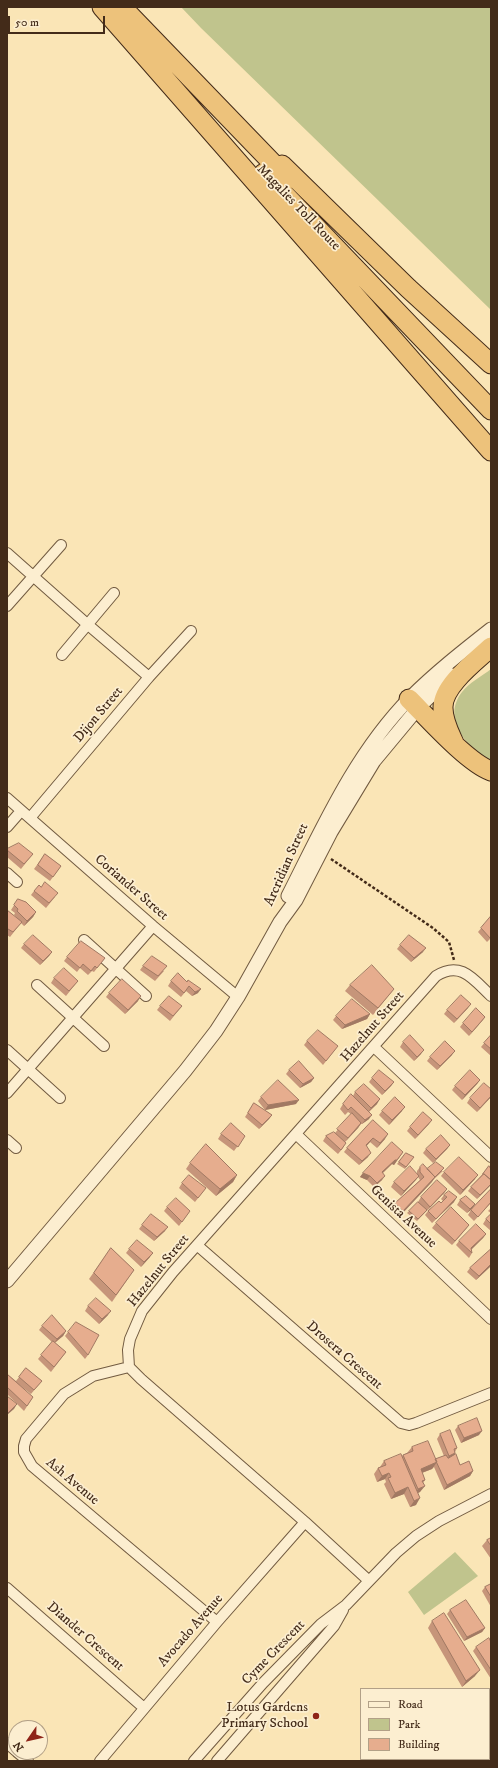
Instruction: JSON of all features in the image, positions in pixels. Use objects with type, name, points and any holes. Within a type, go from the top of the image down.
[{"type":"highway","name":"Magalies Toll Route","points":[[104,7],[491,410]]},
{"type":"highway","points":[[104,7],[491,451]]},
{"type":"highway","name":"Magalies Toll Route","points":[[123,7],[491,391]]},
{"type":"highway","points":[[123,7],[351,234],[491,364]]},
{"type":"highway","points":[[454,743],[444,720],[442,707],[446,694],[453,684],[491,646]]},
{"type":"highway","points":[[414,704],[454,743],[483,768],[491,771]]},
{"type":"street","points":[[7,606],[61,545]]},
{"type":"street","points":[[7,553],[149,677]]},
{"type":"street","points":[[62,655],[114,593]]},
{"type":"street","name":"Arcridian Street","points":[[280,922],[296,900],[320,852],[374,761],[414,704],[447,663],[491,629]]},
{"type":"street","name":"Dijon Street","points":[[30,818],[149,677],[191,631]]},
{"type":"street","name":"Arcridian Street","points":[[280,922],[286,900],[335,802],[378,737],[414,704],[491,646]]},
{"type":"street","name":"Coriander Street","points":[[7,798],[153,926],[238,997]]},
{"type":"street","points":[[7,827],[21,810]]},
{"type":"street","points":[[7,873],[16,882]]},
{"type":"street","points":[[7,1281],[186,1071],[216,1031],[238,997],[280,922]]},
{"type":"street","points":[[7,1093],[153,926]]},
{"type":"street","points":[[84,940],[146,996]]},
{"type":"street","points":[[454,969],[463,971],[491,996]]},
{"type":"street","name":"Hazelnut Street","points":[[130,1367],[128,1350],[130,1339],[142,1311],[174,1272],[297,1135],[436,976],[444,970],[454,969]]},
{"type":"street","points":[[37,985],[104,1046]]},
{"type":"street","points":[[374,1047],[491,1157]]},
{"type":"street","points":[[7,1050],[60,1098]]},
{"type":"street","name":"Genista Avenue","points":[[297,1135],[491,1319]]},
{"type":"street","points":[[7,1140],[16,1148]]},
{"type":"street","name":"Drosera Crescent","points":[[198,1246],[401,1423],[409,1425],[416,1423],[491,1393]]},
{"type":"street","points":[[130,1367],[152,1391],[305,1522],[368,1580]]},
{"type":"street","name":"Ash Avenue","points":[[130,1367],[93,1376],[64,1394],[31,1432],[24,1446],[24,1452],[32,1466],[217,1622]]},
{"type":"street","name":"Cyme Crescent","points":[[194,1761],[263,1683],[321,1624],[346,1605],[368,1580],[396,1553],[416,1536],[439,1520],[491,1494]]},
{"type":"street","name":"Avocado Avenue","points":[[100,1761],[217,1622],[305,1522]]},
{"type":"street","name":"Diander Crescent","points":[[7,1588],[144,1708]]},
{"type":"street","name":"Cyme Crescent","points":[[217,1761],[334,1626],[346,1605]]},
{"type":"path","points":[[320,852],[442,936],[451,946],[454,969]]},
{"type":"green space","points":[[181,7],[491,7],[491,310],[201,28]]},
{"type":"green space","points":[[491,669],[491,761],[473,749],[466,741],[460,732],[454,712],[456,702],[462,692]]},
{"type":"green space","points":[[455,1552],[478,1576],[424,1615],[408,1592]]},
{"type":"building","points":[[19,843],[33,854],[24,864],[7,850]]},
{"type":"building","points":[[45,854],[61,866],[53,877],[38,865]]},
{"type":"building","points":[[45,882],[58,893],[49,903],[34,891],[39,885],[41,887]]},
{"type":"building","points":[[18,899],[26,902],[36,912],[27,921],[17,911],[18,909],[14,905]]},
{"type":"building","points":[[7,910],[22,922],[13,932],[7,929]]},
{"type":"building","points":[[491,916],[491,937],[490,938],[481,928]]},
{"type":"building","points":[[33,935],[52,952],[43,961],[24,944]]},
{"type":"building","points":[[409,935],[426,948],[414,958],[400,945]]},
{"type":"building","points":[[81,941],[105,958],[97,968],[95,966],[91,971],[83,964],[80,968],[67,957]]},
{"type":"building","points":[[152,956],[167,966],[158,976],[143,966]]},
{"type":"building","points":[[372,965],[394,989],[378,1008],[350,985]]},
{"type":"building","points":[[64,968],[78,981],[69,991],[54,978]]},
{"type":"building","points":[[178,973],[187,982],[188,980],[201,989],[195,992],[189,986],[184,993],[171,981]]},
{"type":"building","points":[[122,979],[141,996],[128,1010],[109,993]]},
{"type":"building","points":[[461,995],[471,1004],[457,1019],[447,1010]]},
{"type":"building","points":[[169,996],[182,1006],[173,1016],[160,1006]]},
{"type":"building","points":[[352,999],[370,1014],[345,1025],[336,1016]]},
{"type":"building","points":[[476,1008],[485,1017],[472,1032],[463,1023]]},
{"type":"building","points":[[318,1030],[338,1046],[326,1061],[307,1041]]},
{"type":"building","points":[[410,1035],[424,1050],[417,1057],[403,1042]]},
{"type":"building","points":[[491,1035],[491,1049],[484,1043]]},
{"type":"building","points":[[445,1041],[455,1051],[440,1066],[430,1057]]},
{"type":"building","points":[[299,1061],[314,1078],[303,1084],[289,1070]]},
{"type":"building","points":[[379,1070],[394,1082],[385,1091],[372,1078]]},
{"type":"building","points":[[470,1070],[480,1080],[465,1095],[455,1086]]},
{"type":"building","points":[[278,1080],[299,1100],[268,1105],[261,1097]]},
{"type":"building","points":[[484,1083],[491,1089],[491,1096],[480,1108],[470,1098]]},
{"type":"building","points":[[364,1084],[380,1099],[371,1108],[355,1092]]},
{"type":"building","points":[[351,1094],[372,1115],[365,1120],[351,1107],[348,1110],[343,1104]]},
{"type":"building","points":[[395,1097],[405,1107],[392,1120],[382,1111]]},
{"type":"building","points":[[254,1103],[272,1115],[262,1125],[248,1113]]},
{"type":"building","points":[[423,1112],[432,1120],[418,1135],[410,1127]]},
{"type":"building","points":[[352,1113],[361,1123],[348,1138],[337,1129]]},
{"type":"building","points":[[373,1120],[388,1134],[380,1143],[373,1138],[366,1145],[371,1153],[362,1161],[347,1148]]},
{"type":"building","points":[[231,1123],[245,1136],[238,1147],[221,1134]]},
{"type":"building","points":[[334,1132],[346,1143],[341,1150],[326,1136]]},
{"type":"building","points":[[441,1135],[450,1145],[436,1159],[426,1149]]},
{"type":"building","points":[[392,1142],[403,1152],[397,1160],[395,1160],[382,1172],[385,1176],[377,1183],[370,1176],[363,1173]]},
{"type":"building","points":[[206,1144],[237,1175],[220,1189],[190,1163]]},
{"type":"building","points":[[406,1153],[414,1157],[406,1167],[399,1162]]},
{"type":"building","points":[[459,1157],[478,1175],[463,1190],[444,1172]]},
{"type":"building","points":[[436,1162],[444,1168],[435,1177],[427,1169]]},
{"type":"building","points":[[423,1164],[435,1177],[403,1211],[395,1203],[424,1177],[420,1172],[420,1167]]},
{"type":"building","points":[[410,1166],[419,1176],[404,1191],[394,1182]]},
{"type":"building","points":[[489,1166],[491,1169],[491,1180],[483,1174]]},
{"type":"building","points":[[484,1174],[491,1180],[491,1184],[480,1195],[471,1187]]},
{"type":"building","points":[[189,1175],[206,1188],[198,1198],[182,1183]]},
{"type":"building","points":[[437,1180],[447,1189],[430,1207],[421,1197]]},
{"type":"building","points":[[491,1189],[491,1202],[478,1217],[471,1210]]},
{"type":"building","points":[[449,1191],[457,1197],[436,1219],[428,1211],[439,1201],[441,1203],[447,1197],[444,1195]]},
{"type":"building","points":[[466,1196],[475,1204],[470,1209],[460,1200]]},
{"type":"building","points":[[176,1198],[190,1211],[182,1222],[167,1207]]},
{"type":"building","points":[[418,1202],[427,1210],[418,1219],[409,1211]]},
{"type":"building","points":[[451,1207],[469,1225],[455,1241],[436,1223]]},
{"type":"building","points":[[151,1214],[168,1227],[157,1237],[142,1225]]},
{"type":"building","points":[[491,1214],[491,1224],[486,1219]]},
{"type":"building","points":[[476,1224],[486,1234],[471,1248],[472,1253],[459,1241]]},
{"type":"building","points":[[137,1240],[153,1253],[144,1262],[129,1249]]},
{"type":"building","points":[[111,1248],[134,1270],[116,1295],[94,1273]]},
{"type":"building","points":[[491,1249],[491,1264],[479,1276],[470,1268]]},
{"type":"building","points":[[96,1298],[111,1311],[102,1319],[88,1306]]},
{"type":"building","points":[[52,1315],[66,1331],[57,1339],[42,1326]]},
{"type":"building","points":[[76,1322],[99,1335],[88,1355],[68,1332]]},
{"type":"building","points":[[53,1341],[66,1352],[54,1367],[41,1355]]},
{"type":"building","points":[[26,1368],[42,1381],[34,1390],[19,1377]]},
{"type":"building","points":[[7,1374],[33,1397],[27,1406],[7,1387]]},
{"type":"building","points":[[7,1396],[17,1404],[7,1414]]},
{"type":"building","points":[[477,1418],[482,1431],[464,1438],[458,1426]]},
{"type":"building","points":[[450,1430],[457,1448],[454,1449],[455,1453],[449,1456],[440,1434]]},
{"type":"building","points":[[428,1441],[437,1462],[421,1469],[425,1480],[422,1481],[425,1486],[418,1489],[403,1455],[413,1451],[412,1447]]},
{"type":"building","points":[[401,1454],[420,1498],[414,1501],[408,1487],[395,1493],[388,1478],[391,1477],[389,1473],[382,1476],[378,1468],[386,1465],[384,1461]]},
{"type":"building","points":[[456,1454],[460,1465],[469,1461],[473,1471],[447,1485],[435,1459],[446,1455],[448,1458]]},
{"type":"building","points":[[491,1538],[491,1546],[487,1540]]},
{"type":"building","points":[[491,1584],[491,1597],[485,1587]]},
{"type":"building","points":[[466,1600],[485,1628],[467,1637],[450,1610]]},
{"type":"building","points":[[444,1613],[480,1670],[466,1681],[432,1621]]},
{"type":"building","points":[[489,1638],[491,1642],[491,1670],[476,1647]]},
{"type":"place","name":"Lotus Gardens Primary School","points":[[316,1716]]}]
